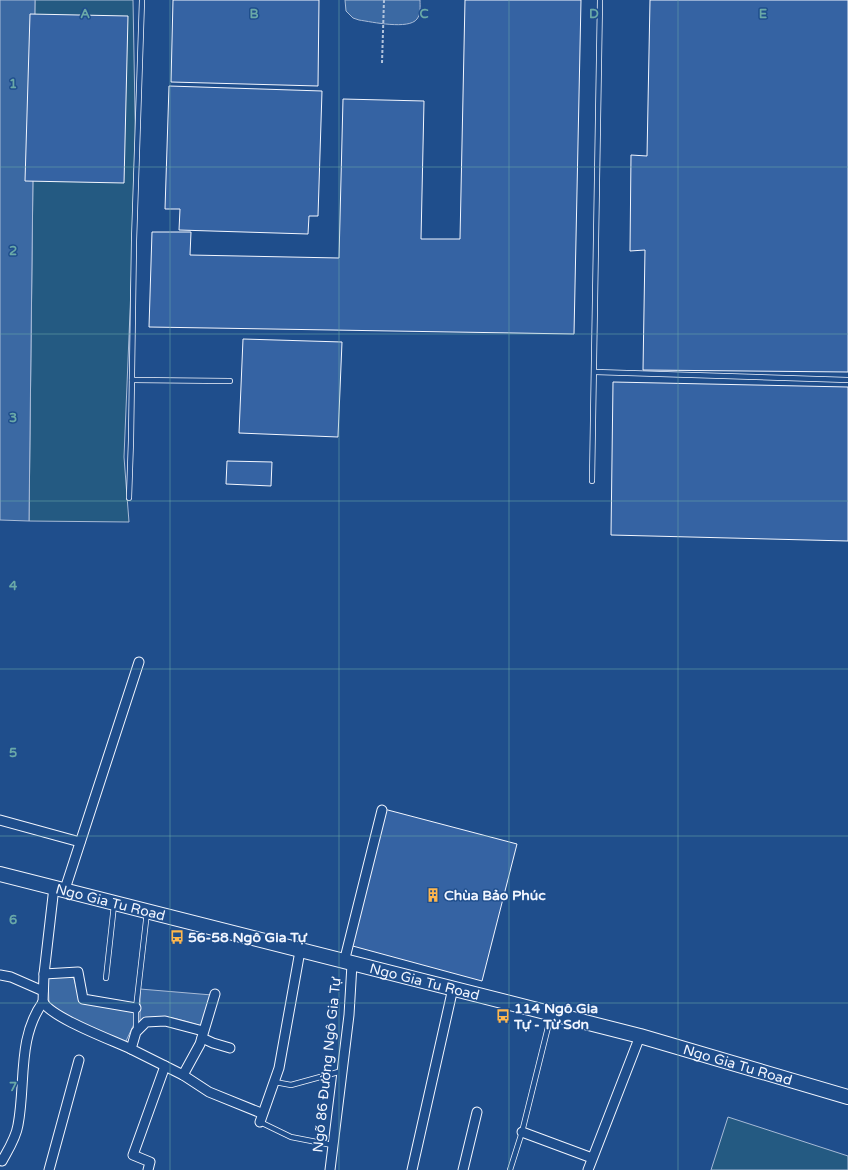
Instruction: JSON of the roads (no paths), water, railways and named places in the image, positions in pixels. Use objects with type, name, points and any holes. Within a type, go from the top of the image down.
[{"type":"main road","name":"Ngo Gia Tu Road","points":[[0,874],[640,1036],[848,1097]]},
{"type":"street","points":[[2,1161],[18,1125],[28,1031],[34,1014],[43,1002],[44,974],[59,888],[80,842],[139,662]]},
{"type":"street","name":"Ngõ 86 Đường Ngô Gia Tự","points":[[330,1170],[349,1015],[348,963],[382,810]]},
{"type":"street","points":[[0,820],[80,842]]},
{"type":"street","points":[[43,1002],[51,1010],[81,1027],[131,1049],[183,1075],[209,1092],[261,1118],[279,1068],[300,951]]},
{"type":"street","points":[[44,974],[78,972],[83,1000],[136,1008]]},
{"type":"street","points":[[0,975],[43,991]]},
{"type":"street","points":[[412,1170],[453,988]]},
{"type":"street","points":[[183,1075],[202,1034],[214,994]]},
{"type":"street","points":[[131,1049],[136,1032],[146,1022],[165,1021],[202,1034],[213,1043],[230,1048]]},
{"type":"street","points":[[588,1170],[640,1036]]},
{"type":"street","points":[[49,1170],[79,1060]]},
{"type":"street","points":[[148,1170],[150,1162],[133,1155],[165,1066]]},
{"type":"street","points":[[463,1170],[476,1112]]},
{"type":"street","points":[[522,1132],[592,1158]]},
{"type":"lane","points":[[129,498],[134,241],[142,0]]},
{"type":"lane","points":[[592,481],[600,0]]},
{"type":"lane","points":[[595,372],[848,380]]},
{"type":"lane","points":[[132,380],[230,381]]},
{"type":"lane","points":[[106,978],[114,902]]},
{"type":"lane","points":[[136,1032],[136,1008],[147,911]]},
{"type":"lane","points":[[510,1170],[522,1132],[552,1013]]},
{"type":"lane","points":[[274,1082],[291,1085],[342,1071]]},
{"type":"lane","points":[[261,1118],[292,1137],[332,1145]]},
{"type":"place","name":"Chùa Bảo Phúc","points":[[433,895]]},
{"type":"place","name":"56-58 Ngô Gia Tự","points":[[177,937]]},
{"type":"place","name":"114 Ngô Gia Tự - Từ Sơn","points":[[503,1016]]}]
